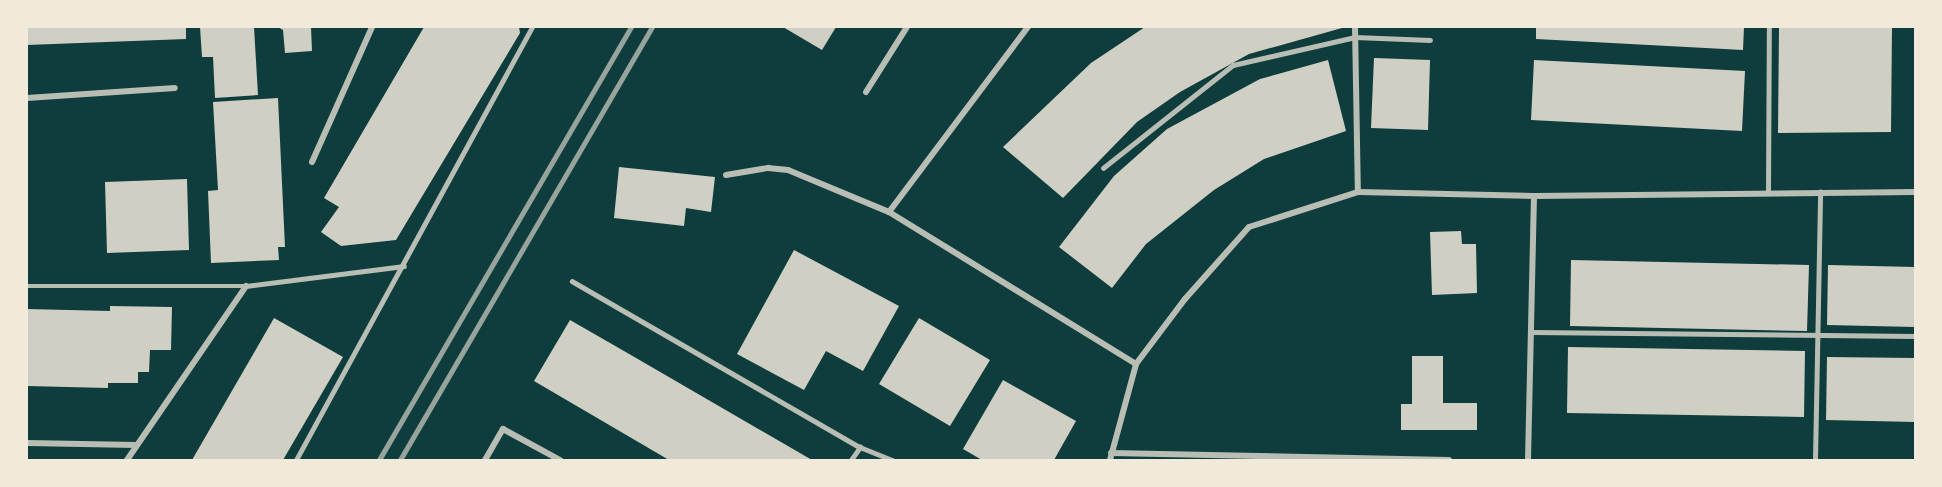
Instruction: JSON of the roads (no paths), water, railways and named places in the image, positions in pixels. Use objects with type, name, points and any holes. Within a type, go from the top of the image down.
[{"type":"street","points":[[312,162],[372,27]]},
{"type":"street","points":[[866,92],[907,27]]},
{"type":"street","points":[[889,212],[1028,27]]},
{"type":"street","points":[[1355,27],[1358,192]]},
{"type":"street","points":[[27,98],[175,88]]},
{"type":"street","points":[[726,175],[768,168],[788,170],[889,212],[1136,364]]},
{"type":"street","points":[[1449,460],[1111,457],[1136,364],[1185,299],[1249,227],[1358,192],[1534,196],[1915,192]]},
{"type":"street","points":[[1528,460],[1534,196]]},
{"type":"street","points":[[127,460],[246,286]]},
{"type":"street","points":[[485,460],[503,429],[560,460]]},
{"type":"street","points":[[27,443],[136,445]]},
{"type":"lane","points":[[296,460],[533,33],[532,27]]},
{"type":"lane","points":[[1768,193],[1769,27]]},
{"type":"lane","points":[[1103,168],[1233,65],[1355,37],[1430,40]]},
{"type":"lane","points":[[1815,460],[1820,192]]},
{"type":"lane","points":[[27,286],[246,286],[404,266]]},
{"type":"lane","points":[[572,281],[860,447],[892,460]]},
{"type":"lane","points":[[1531,332],[1915,336]]},
{"type":"lane","points":[[851,460],[860,447]]},
{"type":"railway","points":[[379,460],[631,27]]},
{"type":"railway","points":[[400,460],[652,27]]}]
